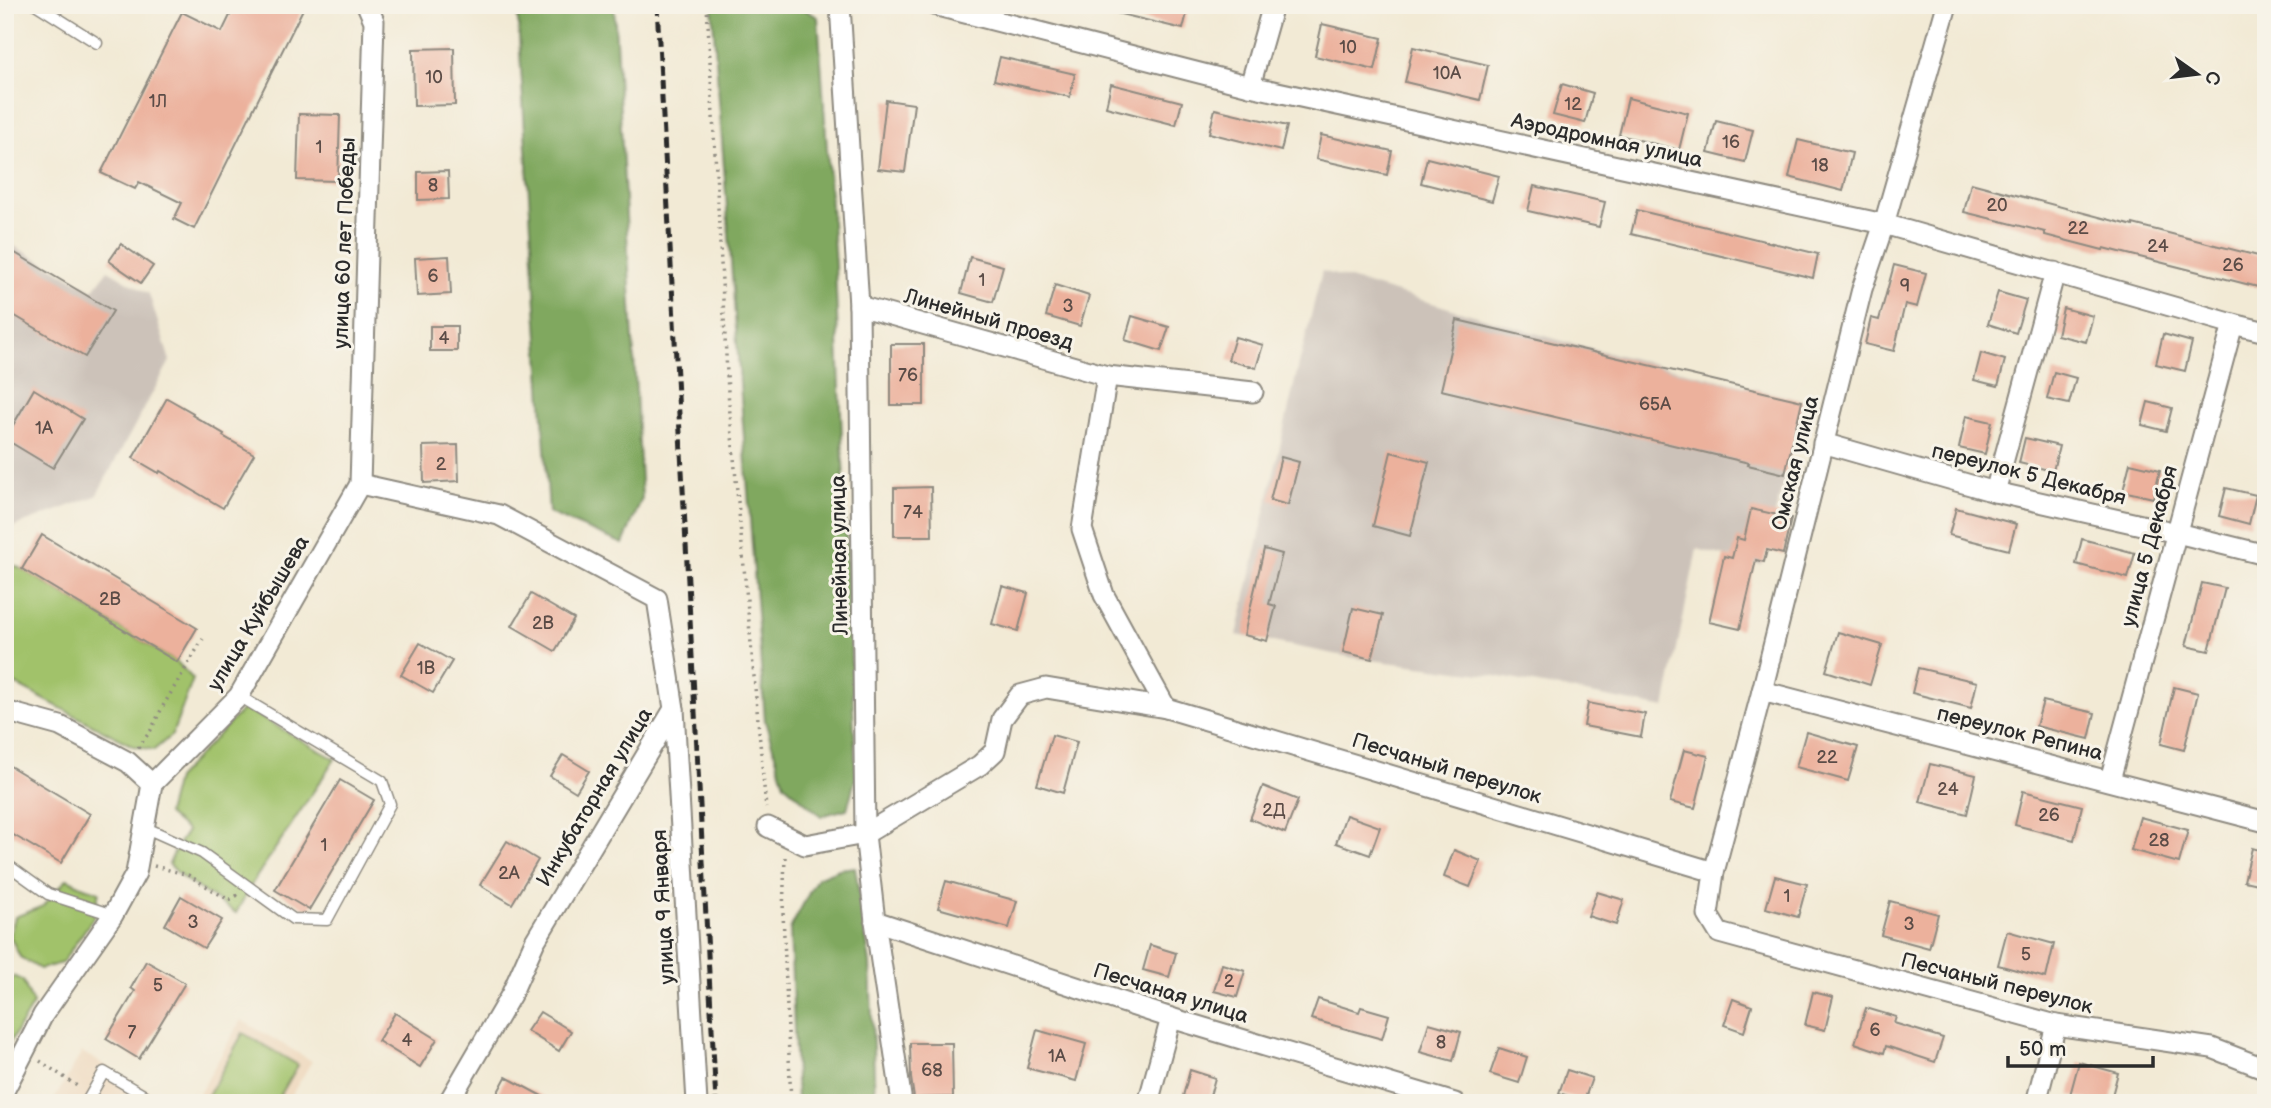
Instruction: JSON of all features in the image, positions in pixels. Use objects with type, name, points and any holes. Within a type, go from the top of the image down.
[{"type":"street","name":"улица 60 лет Победы","points":[[360,484],[374,21],[367,5]]},
{"type":"street","name":"Линейная улица","points":[[840,5],[859,306],[865,834],[902,1103]]},
{"type":"street","name":"Аэродромная улица","points":[[934,5],[1250,86],[1884,224],[2266,332]]},
{"type":"street","points":[[1250,86],[1273,5]]},
{"type":"street","name":"Омская улица","points":[[1719,933],[1707,915],[1714,872],[1862,289],[1884,224],[1947,5]]},
{"type":"street","points":[[1995,492],[2055,272]]},
{"type":"street","name":"Линейный проезд","points":[[859,306],[1107,376],[1254,392]]},
{"type":"street","name":"улица 5 Декабря","points":[[2110,780],[2232,324]]},
{"type":"street","points":[[1107,376],[1082,528],[1104,595],[1166,708]]},
{"type":"street","name":"переулок 5 Декабря","points":[[1823,443],[1995,492],[2266,555]]},
{"type":"street","name":"улица Куйбышева","points":[[152,784],[239,696],[360,484]]},
{"type":"street","name":"Инкубаторная улица","points":[[360,484],[499,515],[657,599],[674,709],[535,941],[510,995],[447,1103]]},
{"type":"street","points":[[768,827],[805,845],[865,834],[980,765],[995,751],[1002,719],[1020,695],[1046,688],[1166,708]]},
{"type":"street","name":"переулок Репина","points":[[1762,691],[2266,822]]},
{"type":"street","name":"Песчаный переулок","points":[[1166,708],[1714,872]]},
{"type":"street","name":"улица 9 Января","points":[[674,709],[697,1103]]},
{"type":"street","points":[[5,711],[60,726],[128,761],[152,784],[136,873],[113,915],[43,1015],[5,1089]]},
{"type":"street","name":"Песчаная улица","points":[[875,922],[1171,1018],[1455,1103]]},
{"type":"street","name":"Песчаный переулок","points":[[1719,933],[2056,1026],[2212,1048],[2266,1069]]},
{"type":"street","points":[[1147,1103],[1171,1018]]},
{"type":"street","points":[[2036,1103],[2056,1026]]},
{"type":"lane","points":[[37,5],[97,43]]},
{"type":"lane","points":[[144,827],[202,853],[293,919],[327,920],[390,804],[382,781],[239,696]]},
{"type":"lane","points":[[5,864],[48,894],[113,915]]},
{"type":"lane","points":[[88,1099],[104,1072],[157,1103]]},
{"type":"path","points":[[707,5],[728,393],[768,827],[785,857],[783,912],[792,1103]]},
{"type":"path","points":[[128,761],[152,730],[163,706],[203,639]]},
{"type":"path","points":[[139,861],[188,875],[229,900],[250,888]]},
{"type":"path","points":[[25,1051],[88,1099]]},
{"type":"shaded area","points":[[5,241],[93,290],[108,270],[149,294],[170,361],[96,496],[5,530]]},
{"type":"shaded area","points":[[1322,271],[1562,341],[1804,401],[1762,565],[1697,549],[1665,708],[1490,675],[1355,658],[1237,635]]},
{"type":"shaded area","points":[[241,1020],[312,1061],[287,1103],[194,1103]]},
{"type":"shaded area","points":[[82,1052],[170,1103],[52,1103]]},
{"type":"green space","points":[[517,5],[614,5],[642,498],[623,544],[549,513]]},
{"type":"green space","points":[[712,5],[796,5],[818,17],[835,266],[856,777],[847,809],[821,816],[784,784],[765,721]]},
{"type":"green space","points":[[5,562],[22,569],[177,662],[193,679],[172,735],[154,750],[133,746],[5,679]]},
{"type":"green space","points":[[244,708],[335,759],[253,882],[236,913],[184,879],[169,864],[187,831],[167,814],[176,779]]},
{"type":"green space","points":[[855,867],[870,963],[875,1103],[797,1103],[790,929],[817,878],[839,869]]},
{"type":"green space","points":[[67,879],[99,892],[93,918],[62,963],[40,969],[20,957],[10,936],[15,917],[43,906]]},
{"type":"green space","points":[[14,976],[23,981],[33,1004],[5,1051],[5,991]]},
{"type":"green space","points":[[243,1033],[298,1065],[276,1103],[204,1103]]},
{"type":"building","points":[[235,5],[305,5],[194,229],[174,219],[182,203],[139,182],[135,189],[101,173],[182,12],[222,32]]},
{"type":"building","points":[[1109,5],[1189,5],[1183,29],[1108,11]]},
{"type":"building","points":[[1322,24],[1382,38],[1375,70],[1315,56]]},
{"type":"building","points":[[1413,47],[1488,65],[1480,100],[1405,82]]},
{"type":"building","points":[[454,48],[455,105],[414,106],[413,49]]},
{"type":"building","points":[[1000,57],[1075,74],[1070,97],[994,80]]},
{"type":"building","points":[[1111,84],[1182,102],[1176,125],[1106,107]]},
{"type":"building","points":[[1562,84],[1593,93],[1585,123],[1553,115]]},
{"type":"building","points":[[1628,98],[1688,113],[1679,150],[1619,135]]},
{"type":"building","points":[[886,100],[914,104],[905,172],[878,169]]},
{"type":"building","points":[[1215,109],[1287,126],[1281,151],[1209,133]]},
{"type":"building","points":[[299,114],[340,115],[338,181],[297,180]]},
{"type":"building","points":[[1716,121],[1753,130],[1745,162],[1708,153]]},
{"type":"building","points":[[1321,135],[1392,151],[1387,175],[1316,159]]},
{"type":"building","points":[[1798,140],[1852,153],[1843,191],[1789,177]]},
{"type":"building","points":[[1427,158],[1499,176],[1492,201],[1421,183]]},
{"type":"building","points":[[448,171],[449,199],[418,200],[418,172]]},
{"type":"building","points":[[1971,183],[2266,258],[2266,275],[2262,288],[2104,248],[2103,250],[1964,212]]},
{"type":"building","points":[[1534,186],[1605,202],[1599,227],[1528,211]]},
{"type":"building","points":[[1637,210],[1818,254],[1813,278],[1631,234]]},
{"type":"building","points":[[121,244],[153,266],[141,283],[109,261]]},
{"type":"building","points":[[5,247],[113,311],[85,357],[5,310]]},
{"type":"building","points":[[449,256],[451,294],[417,296],[415,258]]},
{"type":"building","points":[[970,257],[1003,266],[993,302],[961,293]]},
{"type":"building","points":[[1894,265],[1926,273],[1917,307],[1905,304],[1894,351],[1865,344],[1871,318],[1879,320]]},
{"type":"building","points":[[1055,285],[1089,296],[1080,326],[1046,316]]},
{"type":"building","points":[[1998,292],[2026,300],[2016,333],[1988,324]]},
{"type":"building","points":[[2063,308],[2093,316],[2086,342],[2057,335]]},
{"type":"building","points":[[1132,316],[1169,327],[1161,351],[1125,340]]},
{"type":"building","points":[[1457,320],[1802,401],[1785,474],[1748,465],[1749,463],[1441,390]]},
{"type":"building","points":[[430,326],[457,326],[457,351],[430,351]]},
{"type":"building","points":[[2163,334],[2192,342],[2185,371],[2156,364]]},
{"type":"building","points":[[1235,337],[1263,345],[1256,368],[1228,360]]},
{"type":"building","points":[[891,344],[924,344],[924,405],[891,405]]},
{"type":"building","points":[[1981,353],[2005,360],[1998,386],[1974,380]]},
{"type":"building","points":[[2054,372],[2076,378],[2069,404],[2047,399]]},
{"type":"building","points":[[34,389],[83,419],[53,468],[5,439]]},
{"type":"building","points":[[167,398],[254,454],[223,508],[133,458]]},
{"type":"building","points":[[2148,402],[2172,408],[2166,431],[2142,425]]},
{"type":"building","points":[[1966,416],[1992,422],[1985,454],[1959,448]]},
{"type":"building","points":[[2025,438],[2059,446],[2053,471],[2019,463]]},
{"type":"building","points":[[458,445],[459,481],[424,483],[423,446]]},
{"type":"building","points":[[1391,452],[1429,462],[1410,536],[1373,526]]},
{"type":"building","points":[[1281,457],[1299,462],[1288,505],[1270,500]]},
{"type":"building","points":[[2130,463],[2160,470],[2153,498],[2123,491]]},
{"type":"building","points":[[931,487],[932,536],[894,536],[894,488]]},
{"type":"building","points":[[2226,488],[2256,495],[2249,524],[2219,516]]},
{"type":"building","points":[[1956,508],[2016,524],[2009,550],[1949,535]]},
{"type":"building","points":[[1751,509],[1791,518],[1783,554],[1767,550],[1764,562],[1756,560],[1740,629],[1709,622],[1724,556],[1732,558],[1737,538],[1744,540]]},
{"type":"building","points":[[42,535],[197,628],[177,662],[22,569]]},
{"type":"building","points":[[2082,539],[2135,553],[2128,578],[2076,564]]},
{"type":"building","points":[[1264,549],[1282,554],[1269,604],[1276,606],[1267,641],[1244,635]]},
{"type":"building","points":[[2202,583],[2225,588],[2209,651],[2186,646]]},
{"type":"building","points":[[1002,586],[1028,593],[1018,631],[992,624]]},
{"type":"building","points":[[531,594],[574,619],[555,651],[512,626]]},
{"type":"building","points":[[1353,608],[1383,615],[1372,659],[1343,652]]},
{"type":"building","points":[[1838,632],[1882,645],[1870,685],[1826,671]]},
{"type":"building","points":[[420,643],[452,661],[433,693],[401,675]]},
{"type":"building","points":[[1918,668],[1977,682],[1971,708],[1912,693]]},
{"type":"building","points":[[2174,687],[2198,693],[2184,750],[2161,744]]},
{"type":"building","points":[[2043,701],[2095,713],[2089,739],[2036,726]]},
{"type":"building","points":[[1588,703],[1645,714],[1641,737],[1584,726]]},
{"type":"building","points":[[1806,732],[1858,747],[1848,781],[1796,767]]},
{"type":"building","points":[[1052,735],[1077,742],[1063,793],[1037,785]]},
{"type":"building","points":[[1684,750],[1708,756],[1695,808],[1670,802]]},
{"type":"building","points":[[563,755],[589,771],[576,792],[550,776]]},
{"type":"building","points":[[5,763],[90,814],[61,863],[5,830]]},
{"type":"building","points":[[1930,764],[1976,775],[1967,814],[1920,802]]},
{"type":"building","points":[[340,780],[374,800],[309,910],[275,890]]},
{"type":"building","points":[[1263,786],[1298,800],[1285,833],[1250,819]]},
{"type":"building","points":[[2023,791],[2082,806],[2074,840],[2015,825]]},
{"type":"building","points":[[1346,815],[1380,827],[1370,855],[1336,843]]},
{"type":"building","points":[[2140,817],[2188,830],[2179,863],[2131,850]]},
{"type":"building","points":[[507,841],[538,860],[512,904],[480,885]]},
{"type":"building","points":[[2252,848],[2266,852],[2266,886],[2244,881]]},
{"type":"building","points":[[1454,850],[1481,861],[1470,887],[1444,877]]},
{"type":"building","points":[[1775,876],[1807,884],[1798,917],[1766,908]]},
{"type":"building","points":[[946,881],[1017,901],[1009,928],[938,908]]},
{"type":"building","points":[[1597,892],[1624,900],[1616,925],[1588,916]]},
{"type":"building","points":[[181,896],[222,920],[204,948],[165,925]]},
{"type":"building","points":[[1890,901],[1938,914],[1929,948],[1881,935]]},
{"type":"building","points":[[2007,931],[2054,944],[2046,978],[1998,965]]},
{"type":"building","points":[[1150,945],[1176,953],[1169,977],[1143,970]]},
{"type":"building","points":[[146,961],[185,983],[139,1059],[106,1039],[135,991],[131,988]]},
{"type":"building","points":[[1222,964],[1245,971],[1237,997],[1214,991]]},
{"type":"building","points":[[1813,992],[1833,997],[1825,1030],[1805,1025]]},
{"type":"building","points":[[1318,999],[1359,1012],[1361,1007],[1389,1015],[1382,1039],[1311,1019]]},
{"type":"building","points":[[1733,999],[1752,1006],[1744,1032],[1724,1025]]},
{"type":"building","points":[[1866,1008],[1896,1017],[1894,1023],[1943,1038],[1935,1062],[1886,1046],[1884,1053],[1855,1043]]},
{"type":"building","points":[[540,1012],[571,1031],[559,1051],[527,1031]]},
{"type":"building","points":[[395,1013],[437,1039],[420,1067],[378,1041]]},
{"type":"building","points":[[1429,1023],[1461,1032],[1453,1061],[1420,1052]]},
{"type":"building","points":[[1037,1030],[1086,1044],[1076,1081],[1027,1068]]},
{"type":"building","points":[[910,1043],[952,1043],[953,1097],[914,1098]]},
{"type":"building","points":[[1499,1048],[1527,1057],[1519,1083],[1490,1074]]},
{"type":"building","points":[[2079,1062],[2118,1073],[2110,1103],[2070,1095]]},
{"type":"building","points":[[1190,1070],[1215,1078],[1208,1103],[1183,1096]]},
{"type":"building","points":[[1567,1070],[1592,1078],[1584,1101],[1559,1093]]},
{"type":"building","points":[[506,1077],[555,1103],[492,1103]]},
{"type":"railway","points":[[657,5],[716,1103]]}]
